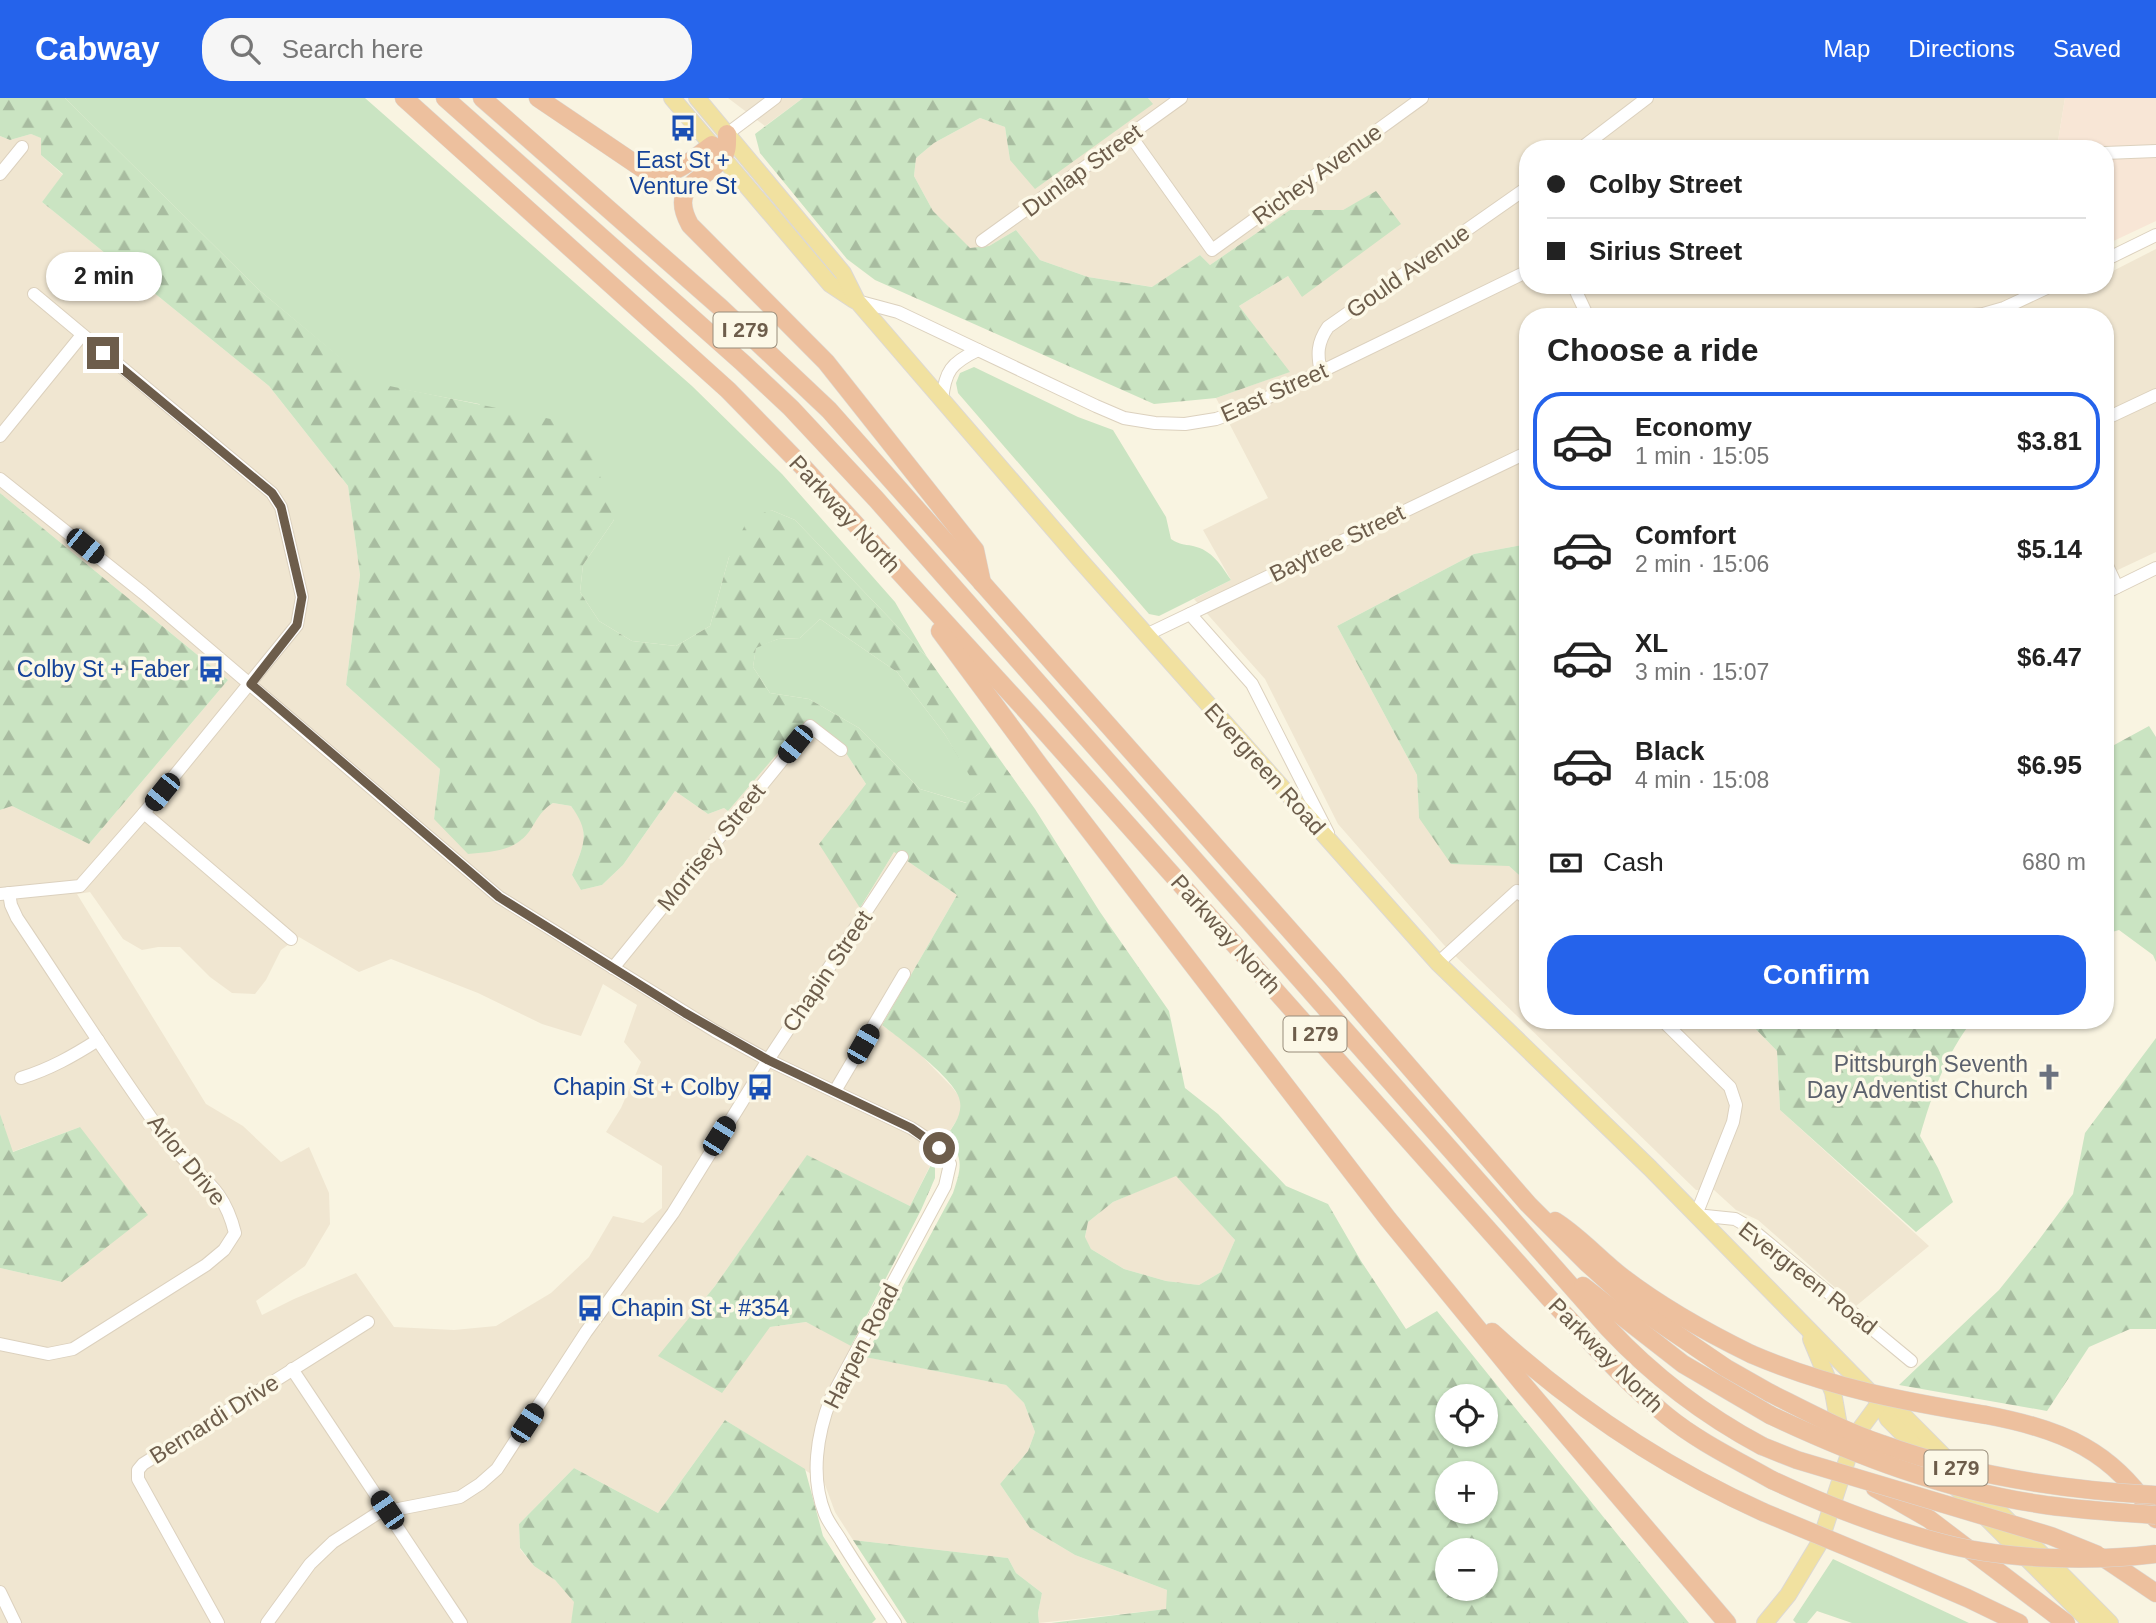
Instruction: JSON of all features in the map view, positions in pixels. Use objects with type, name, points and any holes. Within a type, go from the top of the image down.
[{"type":"highway","name":"Parkway North","points":[[404,98],[728,390],[805,469],[1031,716],[1549,1298],[1614,1367],[1667,1416],[1713,1447],[1772,1480],[1821,1503],[1940,1543],[2015,1555],[2082,1558],[2156,1554]]},
{"type":"highway","points":[[445,98],[743,363],[835,453],[1608,1328],[1641,1361],[1705,1413],[1762,1446],[1797,1460],[2051,1536],[2104,1558],[2156,1593]]},
{"type":"highway","name":"I 279","points":[[482,98],[780,362],[878,463],[983,586],[1333,979],[1528,1204],[1635,1306],[1770,1393],[1827,1422],[1881,1444],[1951,1466],[2064,1487],[2156,1495]]},
{"type":"highway","points":[[538,98],[643,169],[654,173],[668,174],[727,149],[727,134]]},
{"type":"highway","points":[[717,152],[686,190],[683,207],[690,225],[826,362],[975,550],[983,586]]},
{"type":"highway","points":[[884,556],[1049,777],[1380,1208],[1523,1384],[1727,1623]]},
{"type":"highway","points":[[1489,1192],[1541,1247],[1616,1313],[1683,1364],[1770,1415],[1874,1460],[1927,1478],[2037,1504],[2156,1517]]},
{"type":"highway","points":[[1528,1204],[1577,1235],[1620,1275],[1646,1294],[1751,1354],[1840,1387],[1900,1401],[2036,1425],[2078,1443],[2104,1460],[2126,1479],[2156,1517]]},
{"type":"highway","points":[[1444,1286],[1502,1342],[1599,1419],[1685,1474],[1763,1512],[1967,1598],[2019,1623]]},
{"type":"highway","points":[[1849,1475],[1912,1508],[1964,1544],[2066,1623]]},
{"type":"main road","name":"East Street","points":[[673,98],[830,284],[856,301]]},
{"type":"main road","points":[[696,98],[843,273],[856,301]]},
{"type":"main road","name":"Evergreen Road","points":[[856,301],[1146,635],[1438,963],[1696,1215],[1880,1402],[1855,1436],[1827,1525],[1807,1566],[1765,1623]]},
{"type":"main road","name":"Evergreen Road","points":[[1805,1328],[1828,1377],[1837,1408],[1841,1450],[1837,1491]]},
{"type":"main road","points":[[1880,1402],[1888,1419],[2091,1623]]},
{"type":"main road","points":[[1880,1402],[1898,1410],[2110,1623]]},
{"type":"street","points":[[727,134],[775,98]]},
{"type":"street","name":"Dunlap Street","points":[[982,241],[1181,98]]},
{"type":"street","name":"Richey Avenue","points":[[1130,135],[1212,250],[1422,98]]},
{"type":"street","points":[[1592,140],[1647,98]]},
{"type":"street","points":[[0,174],[22,146]]},
{"type":"street","points":[[2114,153],[2156,151]]},
{"type":"street","name":"Gould Avenue","points":[[1321,373],[1318,349],[1328,327],[1519,193]]},
{"type":"street","points":[[2114,256],[2156,236]]},
{"type":"street","name":"East Street","points":[[856,301],[898,312],[1110,413],[1155,423],[1185,424],[1216,419],[1255,405],[1519,275]]},
{"type":"street","points":[[5,893],[80,886],[145,813],[297,625],[302,597],[281,507],[272,493],[34,294]]},
{"type":"street","points":[[2001,308],[2034,294]]},
{"type":"street","points":[[0,436],[82,335]]},
{"type":"street","points":[[942,400],[948,371],[960,360],[978,350]]},
{"type":"street","points":[[2114,415],[2156,395]]},
{"type":"street","name":"Baytree Street","points":[[1146,635],[1519,456]]},
{"type":"street","points":[[0,479],[143,593],[499,897],[685,1013],[768,1060],[835,1091],[904,974]]},
{"type":"street","points":[[2114,589],[2156,568]]},
{"type":"street","points":[[1190,614],[1252,684],[1336,849]]},
{"type":"street","name":"Morrisey Street","points":[[613,968],[810,726],[841,750]]},
{"type":"street","points":[[145,813],[291,939]]},
{"type":"street","name":"Chapin Street","points":[[267,1623],[310,1564],[333,1542],[378,1513],[460,1497],[497,1469],[586,1332],[673,1213],[768,1060],[902,858]]},
{"type":"street","points":[[1438,963],[1517,891],[1519,893]]},
{"type":"street","name":"Arlor Drive","points":[[0,1344],[48,1354],[73,1349],[206,1265],[224,1250],[235,1233],[230,1216],[218,1194],[207,1179],[171,1145],[17,918],[5,893]]},
{"type":"street","points":[[1671,1029],[1730,1087],[1735,1097],[1733,1122],[1696,1215]]},
{"type":"street","points":[[21,1078],[69,1059],[99,1040]]},
{"type":"street","name":"Harpen Road","points":[[835,1091],[911,1128],[939,1148],[950,1164],[945,1186],[831,1398],[824,1417],[817,1465],[825,1514],[895,1623]]},
{"type":"street","name":"Evergreen Road","points":[[1696,1215],[1735,1219],[1749,1227],[1911,1361]]},
{"type":"street","name":"Bernardi Drive","points":[[218,1623],[138,1479],[138,1470],[143,1464],[368,1322]]},
{"type":"street","points":[[292,1369],[461,1623]]},
{"type":"street","points":[[0,1592],[15,1623]]},
{"type":"shaded area","points":[[728,98],[803,98],[765,126]]},
{"type":"shaded area","points":[[1148,98],[2065,98],[2058,140],[1519,140],[1519,294],[2114,294],[2114,270],[2156,249],[2156,552],[2114,572],[2114,308],[1519,308],[1519,546],[1474,554],[1337,626],[1417,775],[1419,818],[1509,866],[1519,875],[1519,1018],[1444,945],[1338,824],[1265,679],[1194,599],[1231,580],[1203,530],[1268,498],[1216,398],[1289,372],[1239,306],[1288,276],[1302,297],[1376,192],[1343,210],[1290,210],[1210,265],[1200,255],[1153,287],[1088,277],[1040,260],[1016,230],[989,246],[970,249],[933,211],[914,176],[916,158],[934,143],[980,118],[1005,127],[1010,160],[1152,104]]},
{"type":"shaded area","points":[[2065,98],[2156,98],[2156,221],[2114,241],[2114,140],[2058,140]]},
{"type":"shaded area","points":[[31,134],[42,138],[41,155],[63,175],[42,202],[269,386],[348,486],[360,575],[346,685],[440,769],[434,819],[521,840],[542,810],[553,803],[571,806],[583,822],[584,843],[572,875],[581,890],[602,885],[623,865],[675,791],[708,814],[724,808],[728,811],[801,726],[813,725],[844,750],[866,784],[861,907],[894,852],[957,895],[882,1025],[915,1049],[952,1087],[961,1099],[960,1115],[939,1148],[910,1206],[807,1156],[715,1286],[659,1356],[770,1327],[806,1322],[845,1341],[866,1357],[1006,1385],[1024,1403],[1035,1432],[1028,1451],[1000,1484],[1030,1528],[1075,1555],[1167,1590],[1167,1609],[1039,1623],[1042,1593],[1016,1573],[1008,1558],[853,1540],[835,1512],[824,1482],[725,1420],[658,1513],[574,1468],[519,1524],[520,1549],[534,1566],[555,1580],[575,1602],[571,1623],[0,1623],[0,1268],[62,1282],[80,1127],[12,1152],[0,1114],[0,810],[12,806],[89,844],[228,680],[0,493],[0,136],[10,140]],"holes":[[[90,892],[123,939],[142,950],[180,947],[210,977],[232,993],[255,994],[266,980],[281,950],[299,937],[359,972],[391,959],[478,993],[542,1024],[581,1036],[603,984],[637,1005],[624,1042],[641,1062],[621,1108],[606,1132],[662,1166],[662,1208],[643,1223],[613,1216],[589,1257],[551,1293],[496,1326],[454,1330],[394,1327],[356,1273],[262,1315],[256,1301],[305,1266],[330,1224],[329,1193],[309,1147],[281,1162],[243,1126],[206,1104],[77,894]]]},
{"type":"shaded area","points":[[1530,1029],[1756,1029],[1777,1051],[1780,1110],[1929,1246],[1856,1306],[1758,1220],[1736,1210],[1714,1190],[1696,1190]]},
{"type":"shaded area","points":[[1176,1175],[1235,1240],[1221,1272],[1199,1285],[1166,1281],[1124,1269],[1091,1249],[1085,1238],[1088,1222],[1113,1202]]},
{"type":"green space","points":[[0,98],[65,98],[259,290],[370,382],[565,422],[594,457],[614,520],[583,565],[580,592],[599,621],[632,641],[676,646],[710,626],[729,557],[748,519],[771,510],[795,520],[927,657],[1035,809],[1100,912],[1169,1011],[1185,1088],[1218,1114],[1286,1186],[1328,1204],[1361,1261],[1406,1329],[1437,1311],[1496,1384],[1435,1384],[1435,1447],[1498,1447],[1498,1387],[1689,1623],[1051,1623],[1166,1609],[1167,1590],[1075,1555],[1030,1528],[1000,1484],[1028,1451],[1035,1432],[1024,1403],[1006,1385],[865,1357],[953,1193],[958,1177],[959,1157],[946,1137],[960,1112],[957,1093],[927,1060],[882,1025],[957,895],[894,852],[860,908],[819,844],[866,784],[844,750],[812,725],[801,726],[728,811],[724,808],[708,814],[675,791],[623,865],[602,885],[581,890],[572,875],[584,840],[582,824],[571,806],[553,803],[542,812],[526,836],[509,847],[468,854],[434,819],[440,769],[346,685],[360,575],[348,486],[269,386],[42,202],[63,174],[41,155],[41,138],[31,134],[10,140],[0,136]],"holes":[[[820,619],[897,672],[944,733],[980,793],[966,803],[920,789],[859,728],[809,699],[770,693],[753,667],[756,648],[778,639],[800,638]],[[1176,1176],[1235,1240],[1221,1272],[1199,1285],[1166,1281],[1124,1269],[1091,1249],[1085,1237],[1088,1222],[1113,1202]]]},
{"type":"green space","points":[[65,98],[365,98],[692,386],[782,474],[895,602],[927,657],[795,520],[771,510],[729,557],[710,626],[676,646],[632,641],[599,621],[580,592],[583,565],[614,520],[479,404],[370,383],[259,290]]},
{"type":"green space","points":[[803,98],[1148,98],[1153,104],[1035,189],[1010,160],[1005,127],[980,118],[934,143],[916,158],[914,176],[933,211],[970,248],[989,246],[1016,230],[1040,260],[1088,277],[1152,287],[1200,255],[1210,265],[1290,210],[1343,210],[1376,191],[1401,224],[1302,297],[1288,276],[1239,306],[1290,372],[1216,398],[1154,404],[875,280],[847,259],[760,153],[755,134]]},
{"type":"green space","points":[[974,367],[1078,417],[1113,430],[1166,517],[1171,539],[1206,551],[1231,580],[1159,616],[1149,614],[958,393],[956,383],[960,373]]},
{"type":"green space","points":[[0,493],[228,680],[89,844],[12,806],[0,810]]},
{"type":"green space","points":[[1519,546],[1519,875],[1509,866],[1451,864],[1419,818],[1417,775],[1337,626],[1474,554]]},
{"type":"green space","points":[[820,619],[897,672],[944,733],[981,792],[967,803],[920,789],[859,728],[809,699],[770,693],[753,667],[756,647],[778,639],[800,638]]},
{"type":"green space","points":[[2149,726],[2156,737],[2156,962],[2153,955],[2119,930],[2114,931],[2114,745]]},
{"type":"green space","points":[[1756,1029],[1966,1029],[1947,1061],[1920,1136],[1953,1202],[1916,1232],[1780,1110],[1777,1051]]},
{"type":"green space","points":[[2156,1038],[2156,1329],[2130,1329],[2089,1347],[2047,1411],[1899,1385],[1999,1290],[2073,1194],[2085,1133]]},
{"type":"green space","points":[[0,1114],[13,1152],[80,1127],[148,1215],[62,1282],[0,1268]]},
{"type":"green space","points":[[807,1155],[910,1206],[935,1157],[935,1178],[851,1346],[806,1322],[770,1327],[722,1393],[658,1356],[715,1286]]},
{"type":"green space","points":[[725,1420],[805,1469],[823,1536],[876,1619],[872,1623],[571,1623],[574,1602],[555,1580],[534,1566],[520,1548],[519,1524],[574,1468],[658,1513]]},
{"type":"green space","points":[[853,1540],[1008,1558],[1016,1573],[1042,1593],[1039,1623],[907,1623]]},
{"type":"green space","points":[[1833,1559],[1969,1623],[1852,1623],[1817,1611],[1807,1623],[1796,1623],[1793,1620]]},
{"type":"place","name":"East St + Venture St","points":[[683,128]]},
{"type":"place","name":"Colby St + Faber","points":[[211,669]]},
{"type":"place","name":"Pittsburgh Seventh Day Adventist Church","points":[[2049,1077]]},
{"type":"place","name":"Chapin St + Colby","points":[[760,1087]]},
{"type":"place","name":"Chapin St + #354","points":[[590,1308]]},
{"type":"route","points":[[103,353],[272,493],[281,507],[302,597],[297,625],[251,684],[499,897],[685,1013],[768,1060],[911,1128],[939,1148]]}]
